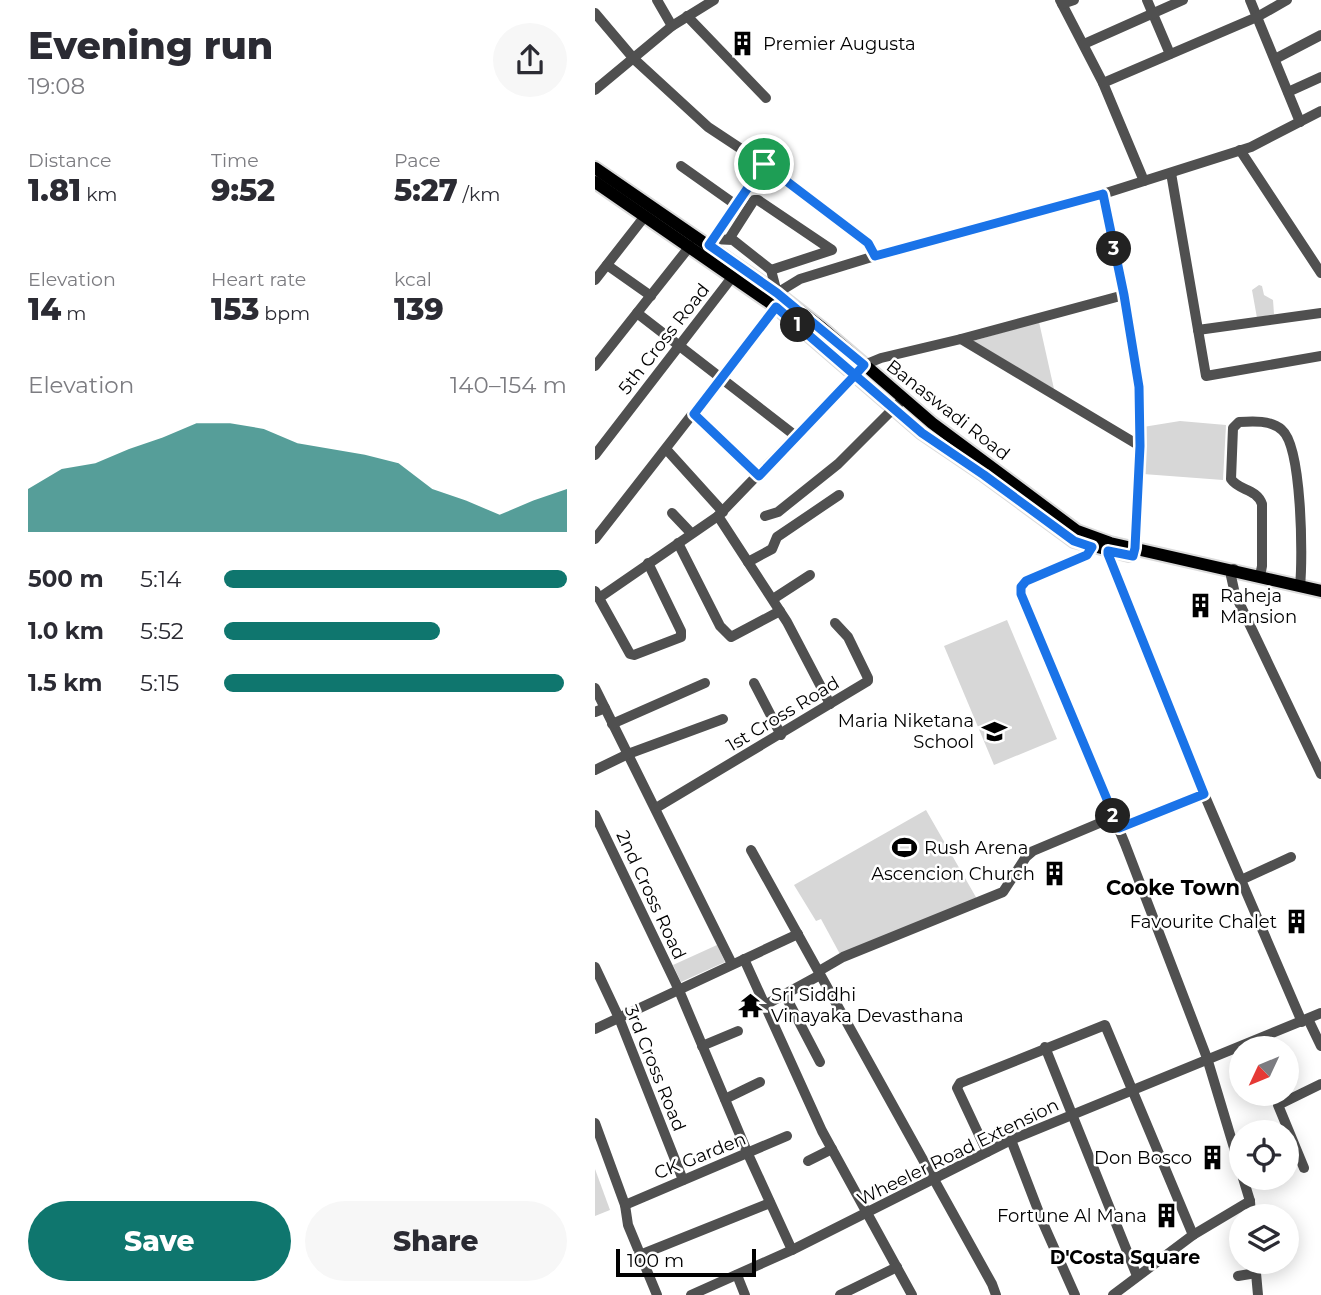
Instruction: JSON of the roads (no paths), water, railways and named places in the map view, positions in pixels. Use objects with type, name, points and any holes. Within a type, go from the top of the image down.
[{"type":"main road","name":"Banaswadi Road","points":[[595,168],[711,242],[777,293],[899,403],[922,433],[1074,541],[1094,542],[1233,573],[1321,598]]},
{"type":"main road","name":"Banaswadi Road","points":[[595,182],[733,276],[860,370]]},
{"type":"main road","name":"Banaswadi Road","points":[[1233,573],[1260,576],[1321,591]]},
{"type":"street","points":[[657,0],[672,26]]},
{"type":"street","points":[[595,90],[672,26],[714,0]]},
{"type":"street","points":[[1073,0],[1061,2],[1103,83],[1144,181]]},
{"type":"street","points":[[1147,0],[1170,54]]},
{"type":"street","points":[[1084,44],[1183,0]]},
{"type":"street","points":[[1250,0],[1300,122]]},
{"type":"street","points":[[1103,83],[1257,17],[1287,0]]},
{"type":"street","points":[[595,13],[634,59],[708,127],[764,164],[868,243],[875,256]]},
{"type":"street","points":[[687,16],[766,98]]},
{"type":"street","points":[[1275,59],[1321,34]]},
{"type":"street","points":[[1288,92],[1321,77]]},
{"type":"street","points":[[711,242],[729,239],[771,270],[777,293],[800,279],[1103,194],[1240,150],[1321,111]]},
{"type":"street","points":[[1240,150],[1321,273]]},
{"type":"street","points":[[711,242],[764,164]]},
{"type":"street","points":[[681,166],[736,205]]},
{"type":"street","points":[[1171,173],[1206,376],[1321,356]]},
{"type":"street","points":[[1103,194],[1124,295],[1139,387],[1140,446],[1134,552]]},
{"type":"street","points":[[729,239],[754,200],[758,200],[832,250],[771,270]]},
{"type":"street","points":[[595,280],[645,216]]},
{"type":"street","points":[[595,366],[690,246]]},
{"type":"street","points":[[607,265],[651,296]]},
{"type":"street","name":"5th Cross Road","points":[[595,455],[733,276]]},
{"type":"street","points":[[648,563],[681,631],[681,637],[632,654],[597,594],[720,514],[860,370],[881,358],[961,340],[1124,295]]},
{"type":"street","points":[[595,539],[776,307]]},
{"type":"street","points":[[637,313],[797,437]]},
{"type":"street","points":[[1198,330],[1321,313]]},
{"type":"street","points":[[961,340],[1140,446]]},
{"type":"street","points":[[765,516],[778,512],[838,464],[899,403]]},
{"type":"street","points":[[694,414],[759,476]]},
{"type":"street","points":[[1260,576],[1262,504],[1259,496],[1238,486],[1231,479],[1233,428],[1239,422],[1274,425],[1285,433],[1291,445],[1297,490],[1300,586]]},
{"type":"street","points":[[666,449],[720,514],[780,611],[830,704]]},
{"type":"street","points":[[748,562],[772,548],[777,537],[839,495]]},
{"type":"street","points":[[672,513],[691,533]]},
{"type":"street","points":[[1301,564],[1307,557],[1306,528]]},
{"type":"street","points":[[678,542],[720,626],[731,637],[780,611]]},
{"type":"street","points":[[1094,542],[1087,555],[1026,581],[1021,587],[1021,594],[1119,828],[1208,1061],[1229,1131]]},
{"type":"street","points":[[1109,547],[1204,794],[1305,1021],[1321,1046]]},
{"type":"street","points":[[1233,573],[1235,594],[1321,774]]},
{"type":"street","points":[[773,600],[810,575]]},
{"type":"street","name":"1st Cross Road","points":[[656,808],[781,735],[868,680],[848,637],[835,623]]},
{"type":"street","points":[[612,724],[705,683]]},
{"type":"street","points":[[754,683],[781,735]]},
{"type":"street","points":[[595,688],[600,710],[612,724],[628,754],[732,964]]},
{"type":"street","points":[[595,770],[628,754],[723,719]]},
{"type":"street","points":[[1119,828],[1204,794]]},
{"type":"street","name":"2nd Cross Road","points":[[595,815],[678,988],[792,1250]]},
{"type":"street","points":[[765,1005],[843,957],[1003,892],[1026,857],[1033,851],[1114,817]]},
{"type":"street","points":[[751,850],[996,1295]]},
{"type":"street","points":[[1241,880],[1291,857]]},
{"type":"street","points":[[595,1029],[798,934]]},
{"type":"street","points":[[744,959],[832,1149],[912,1295]]},
{"type":"street","name":"3rd Cross Road","points":[[595,967],[619,1018],[683,1180]]},
{"type":"street","points":[[785,995],[820,1062]]},
{"type":"street","name":"Wheeler Road Extension","points":[[691,1295],[792,1250],[1011,1140],[1321,1013]]},
{"type":"street","points":[[987,1152],[957,1088],[963,1080],[1105,1025],[1193,1234]]},
{"type":"street","points":[[702,1046],[738,1031]]},
{"type":"street","points":[[1045,1047],[1137,1276]]},
{"type":"street","points":[[725,1099],[761,1082]]},
{"type":"street","points":[[1304,1168],[1278,1104],[1321,1084]]},
{"type":"street","points":[[595,1123],[625,1205],[627,1222],[657,1295]]},
{"type":"street","name":"CK Garden","points":[[625,1205],[787,1136]]},
{"type":"street","points":[[1011,1140],[1075,1295]]},
{"type":"street","points":[[809,1161],[832,1149]]},
{"type":"street","points":[[1246,1190],[1249,1204]]},
{"type":"street","points":[[1113,1295],[1193,1234],[1249,1201]]},
{"type":"street","points":[[640,1255],[770,1203]]},
{"type":"street","points":[[840,1295],[897,1267]]},
{"type":"street","points":[[1238,1276],[1242,1274]]},
{"type":"street","points":[[1256,1274],[1258,1295]]},
{"type":"street","points":[[737,1275],[745,1295]]},
{"type":"place","name":"Premier Augusta","points":[[743,44]]},
{"type":"place","name":"Raheja Mansion","points":[[1200,606]]},
{"type":"place","name":"Maria Niketana School","points":[[994,731]]},
{"type":"place","name":"Rush Arena","points":[[904,848]]},
{"type":"place","name":"Ascencion Church","points":[[1055,874]]},
{"type":"place","name":"Favourite Chalet","points":[[1297,922]]},
{"type":"place","name":"Sri Siddhi Vinayaka Devasthana","points":[[751,1005]]},
{"type":"place","name":"Don Bosco","points":[[1212,1158]]},
{"type":"place","name":"Fortune Al Mana","points":[[1167,1216]]},
{"type":"district","name":"Cooke Town","points":[[1173,887]]},
{"type":"district","name":"D'Costa Square","points":[[1125,1257]]}]
